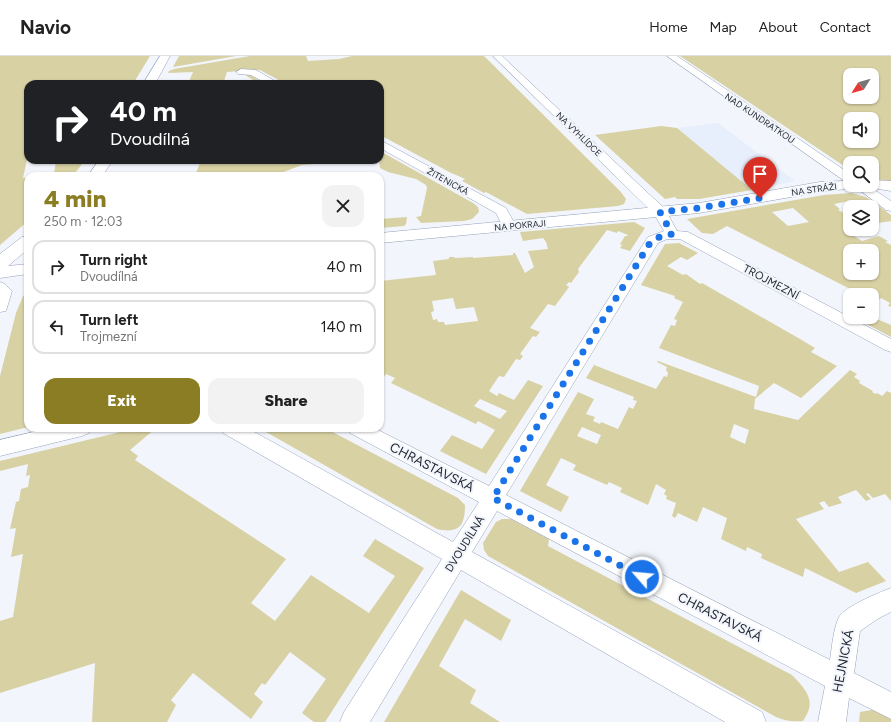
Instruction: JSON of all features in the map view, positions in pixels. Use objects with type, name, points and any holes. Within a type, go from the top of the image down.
[{"type":"street","points":[[151,80],[165,56]]},
{"type":"street","name":"NA VYHLÍDCE","points":[[497,56],[660,212]]},
{"type":"street","name":"NAD KUNDRATKOU","points":[[671,56],[843,174]]},
{"type":"street","points":[[241,72],[253,72],[268,80]]},
{"type":"street","name":"ŽITENICKÁ","points":[[384,145],[501,211],[509,226]]},
{"type":"street","points":[[879,185],[891,186]]},
{"type":"street","name":"NA STRÁŽI","points":[[660,212],[699,208],[820,188],[843,186]]},
{"type":"street","points":[[869,192],[891,207]]},
{"type":"street","points":[[660,212],[672,234]]},
{"type":"street","name":"NA POKRAJI","points":[[384,238],[660,212]]},
{"type":"street","name":"TROJMEZNÍ","points":[[672,234],[683,235],[891,346]]},
{"type":"street","name":"DVOUDÍLNÁ","points":[[354,722],[650,243],[661,236],[672,234]]},
{"type":"street","points":[[0,263],[24,244]]},
{"type":"street","points":[[0,272],[24,269]]},
{"type":"street","points":[[0,287],[4,291],[0,307]]},
{"type":"street","points":[[0,448],[66,432]]},
{"type":"street","points":[[237,432],[752,722]]},
{"type":"street","name":"CHRASTAVSKÁ","points":[[365,432],[891,706]]},
{"type":"street","name":"HEJNICKÁ","points":[[832,722],[850,624],[870,609],[891,600]]},
{"type":"shaded area","points":[[0,56],[150,56],[135,80],[24,80],[24,164],[26,164],[23,178],[24,224],[0,245]]},
{"type":"shaded area","points":[[179,56],[236,56],[173,67]]},
{"type":"shaded area","points":[[250,56],[306,56],[308,61],[339,59],[352,56],[484,56],[620,191],[626,199],[624,204],[618,206],[527,214],[486,192],[484,193],[462,181],[465,179],[384,137],[384,80],[279,80],[260,70],[242,70],[258,80],[253,80],[239,71],[227,72],[224,80],[190,80],[193,72],[168,73],[174,69]]},
{"type":"shaded area","points":[[680,56],[891,56],[891,181],[879,180],[879,156],[843,156],[843,165]]},
{"type":"shaded area","points":[[718,123],[795,181],[752,190],[677,128]]},
{"type":"shaded area","points":[[661,126],[677,128],[752,190],[699,199],[677,199],[675,197],[665,199],[595,135]]},
{"type":"shaded area","points":[[384,153],[473,203],[478,207],[479,212],[472,219],[464,221],[421,223],[416,217],[421,216],[427,188],[426,185],[416,179],[388,172],[380,168],[380,164],[384,164]]},
{"type":"shaded area","points":[[55,164],[82,164],[76,172],[54,172]]},
{"type":"shaded area","points":[[200,164],[313,164],[302,165],[284,172],[196,172]]},
{"type":"shaded area","points":[[851,193],[866,197],[870,200],[843,200],[843,202],[834,204],[840,209],[838,210],[843,212],[843,236],[854,236],[862,241],[879,236],[888,241],[885,242],[891,245],[891,307],[888,306],[890,303],[881,298],[879,300],[879,288],[848,288],[727,226],[713,234],[702,233],[687,219],[824,195]],"holes":[[[793,208],[809,222],[788,226],[772,212]]]},
{"type":"shaded area","points":[[879,206],[891,215],[891,221],[879,223]]},
{"type":"shaded area","points":[[407,217],[406,224],[404,226],[384,228],[384,219]]},
{"type":"shaded area","points":[[634,222],[645,228],[630,251],[620,248],[622,245],[620,244],[625,236],[628,235],[618,231],[617,233],[607,230],[578,269],[579,272],[571,283],[569,282],[566,285],[569,287],[555,306],[548,304],[530,328],[540,332],[536,337],[533,336],[520,354],[523,356],[520,360],[516,359],[504,377],[499,376],[489,391],[497,396],[499,393],[514,400],[528,380],[543,386],[486,474],[440,451],[452,435],[482,449],[495,430],[478,421],[476,424],[391,383],[395,378],[386,374],[384,376],[384,281],[436,275],[433,261],[449,259],[449,257],[473,258],[513,255],[513,253],[515,253],[525,273],[534,267],[528,251],[548,249],[543,238],[523,241],[520,232]],"holes":[[[453,298],[456,309],[474,307],[478,321],[445,325],[444,322],[438,322],[437,319],[433,320],[431,312],[434,311],[432,301]],[[480,399],[507,411],[500,419],[474,406]]]},
{"type":"shaded area","points":[[679,243],[698,253],[687,260],[681,257],[667,266],[683,275],[686,274],[700,284],[702,283],[800,339],[815,348],[811,352],[837,366],[801,398],[774,383],[755,399],[754,409],[798,420],[850,370],[857,374],[854,377],[860,381],[859,383],[873,391],[872,392],[882,396],[887,391],[891,393],[891,501],[885,494],[873,498],[868,493],[866,494],[871,499],[866,501],[856,490],[838,497],[842,503],[829,507],[824,501],[819,503],[824,509],[796,519],[839,572],[868,562],[886,581],[856,593],[805,568],[803,577],[761,558],[762,554],[747,547],[746,551],[721,539],[727,518],[703,507],[697,522],[678,513],[675,518],[672,516],[676,503],[666,499],[667,496],[664,494],[666,490],[656,484],[648,505],[620,492],[622,488],[609,482],[607,485],[573,470],[576,465],[561,458],[546,485],[569,497],[561,512],[520,491],[578,392],[594,399],[586,414],[595,417],[593,421],[600,424],[601,422],[618,429],[629,407],[633,409],[637,401],[633,400],[634,397],[586,378],[594,365],[656,389],[664,376],[667,377],[668,373],[666,370],[667,367],[657,362],[658,361],[756,397],[759,386],[659,348],[671,325],[675,326],[677,320],[674,319],[683,302],[674,298],[675,296],[641,285],[665,244]],"holes":[[[734,424],[749,430],[745,444],[730,437]],[[582,427],[601,435],[597,444],[577,436]]]},
{"type":"shaded area","points":[[23,296],[24,428],[0,434],[0,376],[16,313]]},
{"type":"shaded area","points":[[879,320],[891,325],[891,337],[866,324],[879,324]]},
{"type":"shaded area","points":[[120,432],[151,432],[130,450],[138,456],[135,460],[286,559],[251,603],[275,621],[311,575],[369,613],[395,576],[363,556],[375,539],[424,568],[325,722],[314,722],[302,713],[326,679],[290,652],[265,685],[262,683],[254,694],[263,702],[251,719],[193,673],[171,700],[176,705],[167,722],[92,722],[95,663],[0,693],[0,621],[13,617],[23,554],[11,557],[16,528],[10,529],[16,502],[19,501],[21,489],[28,487],[30,475],[26,476],[28,464],[0,471],[0,461]]},
{"type":"shaded area","points":[[266,432],[333,432],[458,498],[465,505],[462,523],[456,529],[437,529]]},
{"type":"shaded area","points":[[502,519],[511,519],[549,539],[548,546],[792,675],[806,691],[810,702],[807,714],[803,721],[789,721],[776,717],[488,556],[484,550],[483,543],[496,522]]},
{"type":"shaded area","points":[[461,590],[511,620],[501,641],[465,619],[439,666],[476,690],[470,703],[500,722],[384,722]]},
{"type":"shaded area","points":[[877,709],[891,717],[891,722],[859,722],[860,712]]},
{"type":"route","points":[[642,577],[493,498],[650,243],[657,237],[665,234],[672,234],[660,212],[699,208],[760,198]]}]
